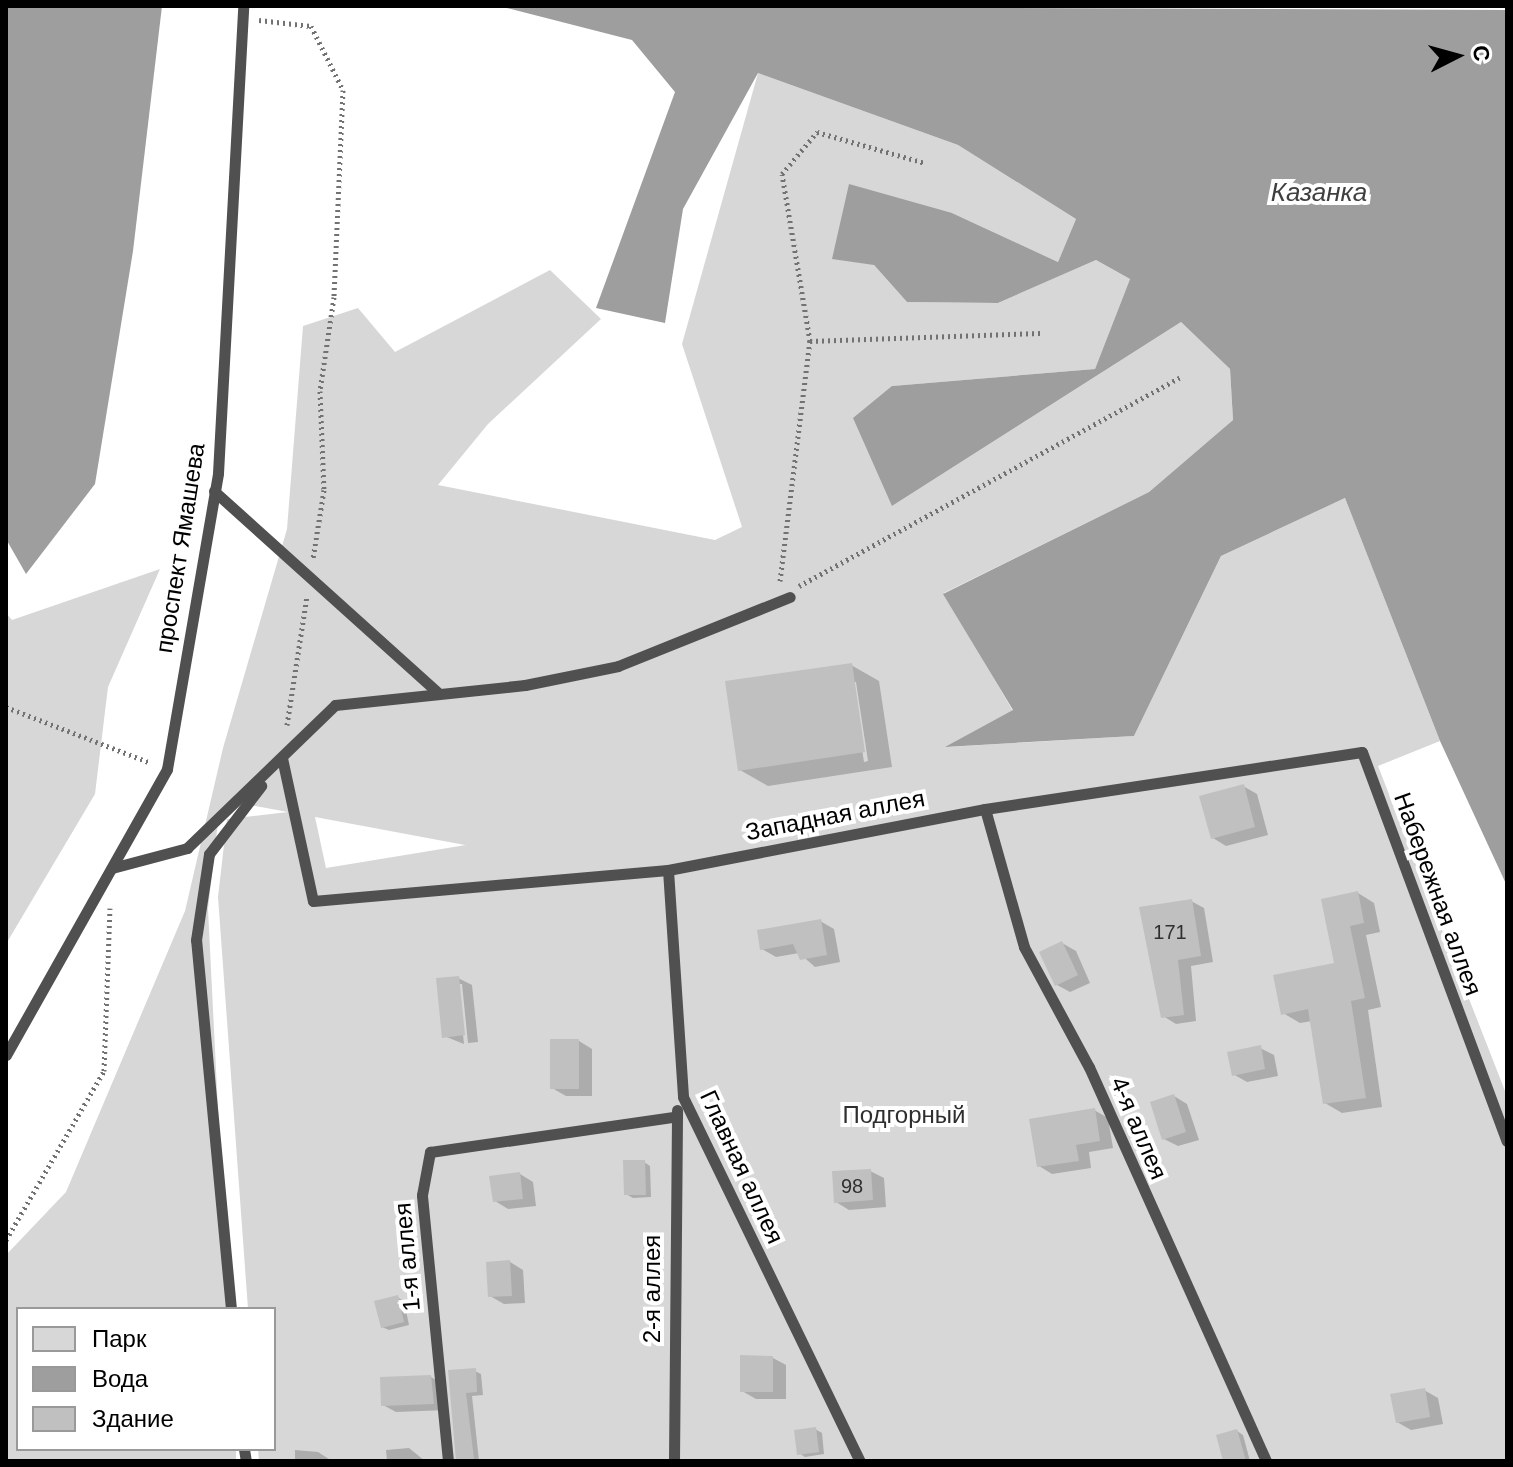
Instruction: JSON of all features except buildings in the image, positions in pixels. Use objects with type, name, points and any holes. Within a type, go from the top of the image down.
[{"type":"lane","name":"проспект Ямашева","points":[[6,1055],[167,769],[214,491],[242,12]]},
{"type":"lane","points":[[214,491],[437,692]]},
{"type":"lane","points":[[112,868],[187,848],[335,705],[525,685],[618,666],[787,595]]},
{"type":"lane","name":"Западная аллея","points":[[282,758],[313,901],[668,870],[985,809],[1362,752]]},
{"type":"lane","name":"Набережная аллея","points":[[1362,752],[1507,1141]]},
{"type":"lane","points":[[231,1307],[196,940],[209,854],[282,758]]},
{"type":"lane","name":"4-я аллея","points":[[985,809],[1024,947],[1089,1067],[1266,1461]]},
{"type":"lane","name":"Главная аллея","points":[[668,870],[683,1097],[860,1461]]},
{"type":"lane","points":[[674,1117],[683,1097]]},
{"type":"lane","name":"1-я аллея","points":[[448,1461],[422,1195],[430,1152],[674,1117]]},
{"type":"lane","name":"2-я аллея","points":[[674,1117],[674,1461]]},
{"type":"path","points":[[242,12],[311,26],[343,90],[334,297],[320,391],[324,490],[311,571]]},
{"type":"path","points":[[787,595],[810,341],[782,174],[817,132],[925,163]]},
{"type":"path","points":[[810,341],[1041,333]]},
{"type":"path","points":[[787,595],[1181,377]]},
{"type":"path","points":[[282,758],[309,585]]},
{"type":"path","points":[[6,707],[167,769]]},
{"type":"path","points":[[6,1240],[104,1071],[112,868]]},
{"type":"green space","name":"Подгорный","points":[[758,73],[958,145],[1076,219],[1058,262],[952,213],[874,265],[907,302],[998,303],[1096,260],[1130,279],[1095,369],[892,386],[892,506],[1181,322],[1230,369],[1233,420],[1149,492],[944,593],[1013,711],[948,747],[1134,736],[1221,556],[1345,498],[1440,741],[1378,766],[1507,1096],[1507,1461],[259,1461],[258,1451],[276,1451],[276,1307],[248,1307],[218,897],[227,819],[288,812],[244,804],[219,813],[208,909],[228,1307],[16,1307],[16,1451],[236,1451],[236,1461],[6,1461],[6,1255],[66,1192],[185,911],[223,748],[287,529],[303,326],[358,308],[395,352],[550,270],[601,319],[488,424],[438,485],[715,540],[742,527],[682,344]],"holes":[[[315,817],[466,845],[326,868]]]},
{"type":"green space","points":[[160,569],[108,687],[95,794],[6,944],[6,613],[12,620]]},
{"type":"water","points":[[6,6],[162,6],[133,251],[95,484],[26,574],[6,539]]},
{"type":"water","name":"Казанка","points":[[499,6],[1507,10],[1507,886],[1440,741],[1345,498],[1221,556],[1134,736],[945,747],[1013,710],[943,594],[1149,492],[1233,420],[1230,369],[1181,322],[892,506],[853,418],[892,386],[1095,369],[1130,279],[1096,260],[998,303],[907,302],[874,265],[832,259],[849,184],[952,213],[1058,262],[1076,219],[958,145],[758,73],[683,209],[665,323],[596,308],[675,92],[632,40]]}]
